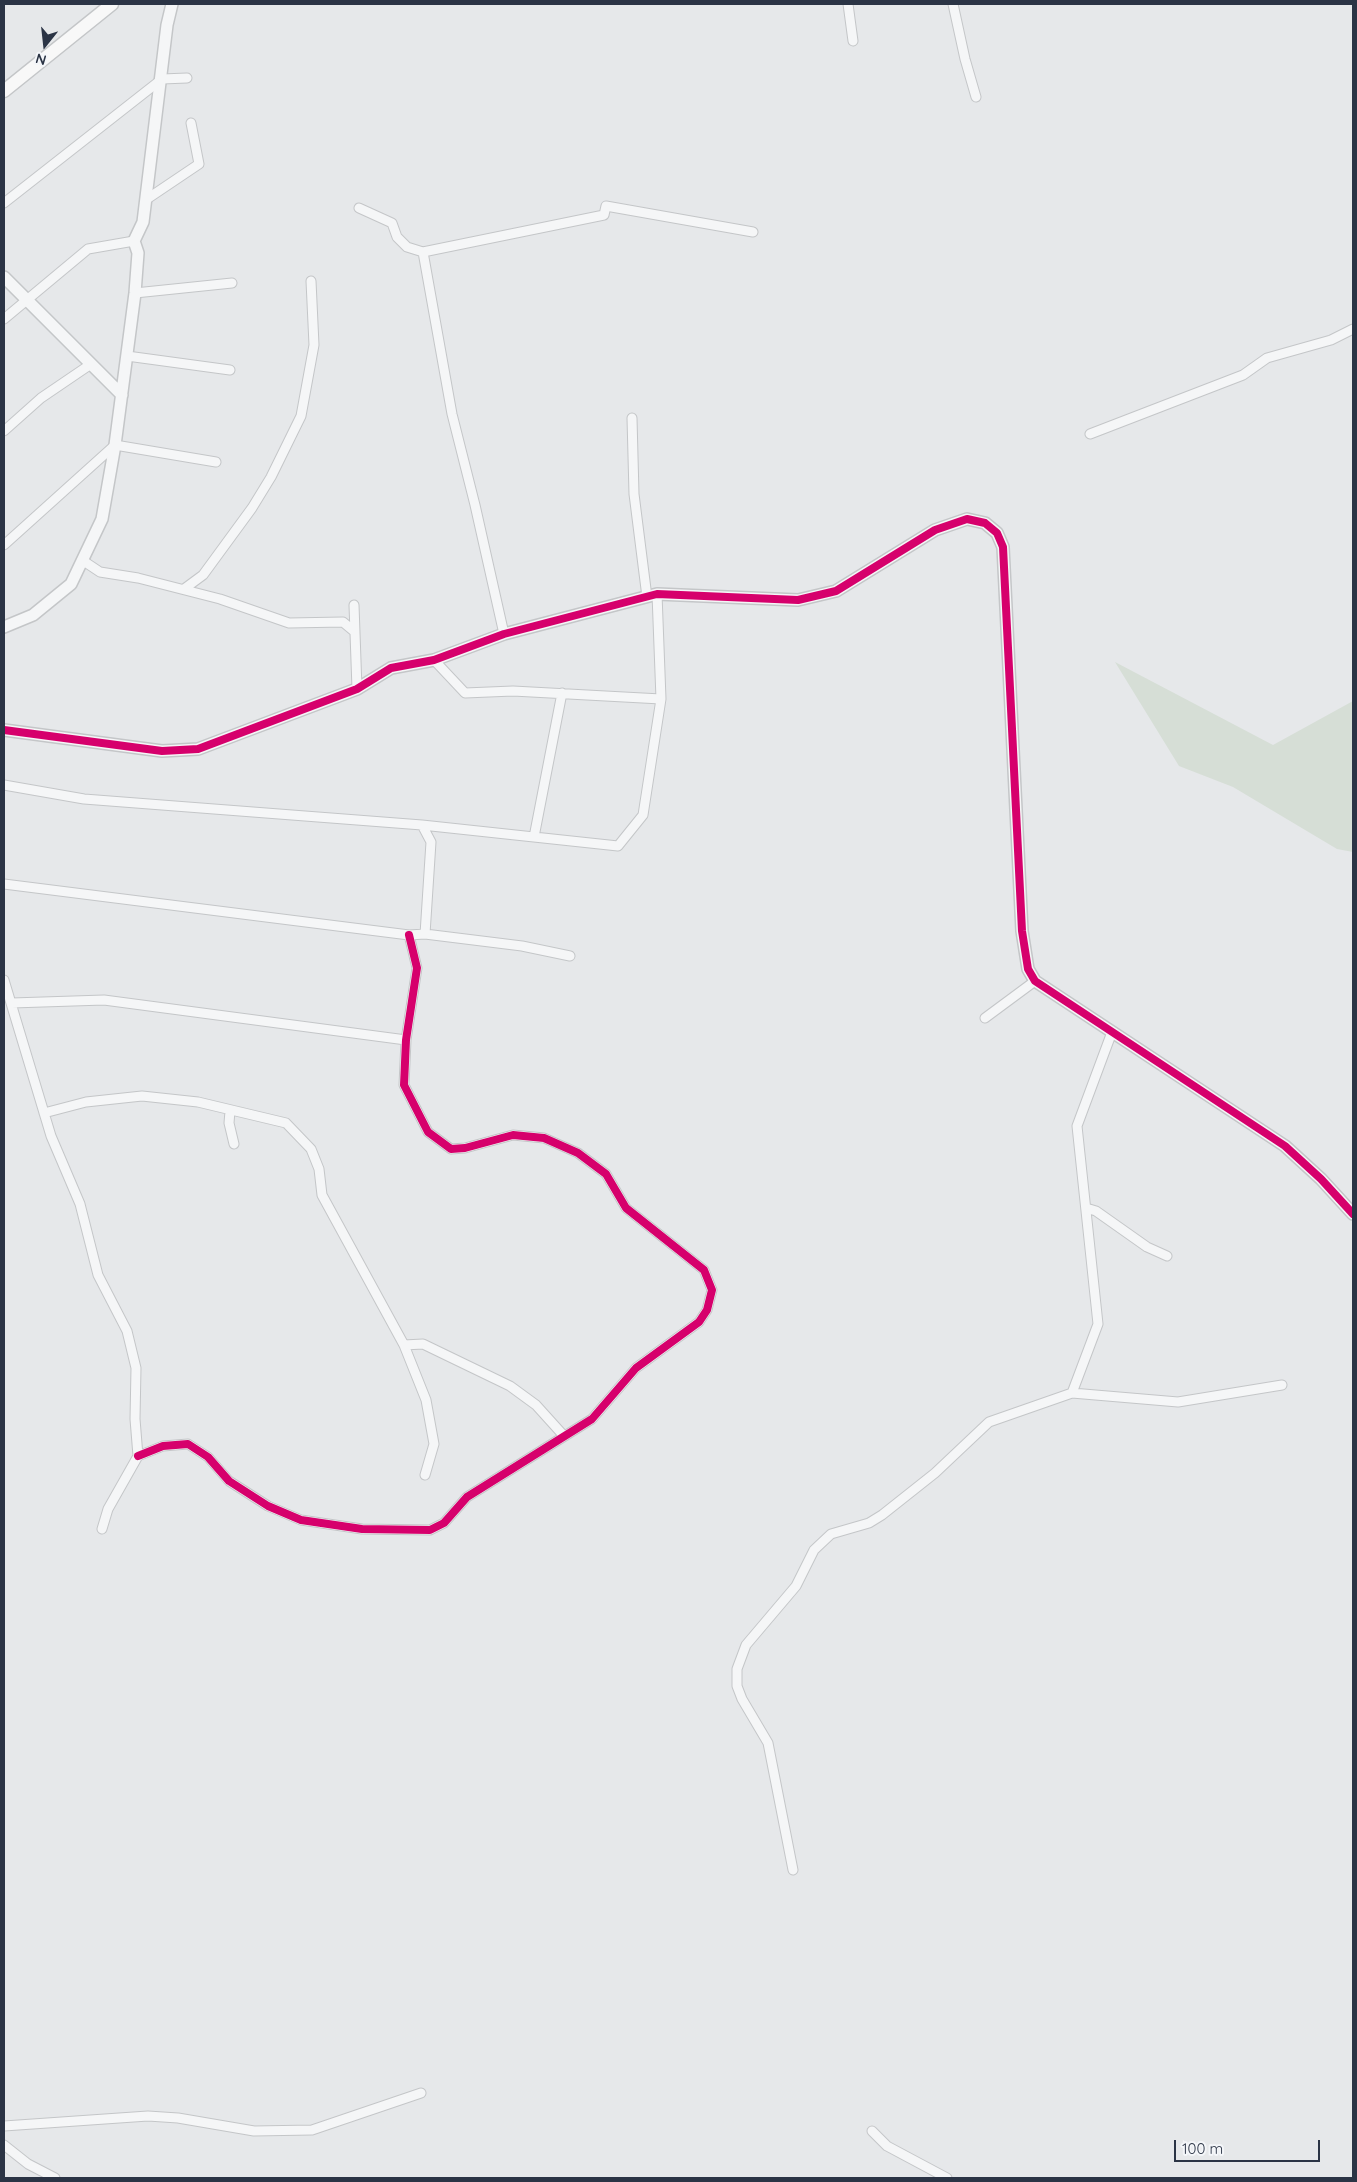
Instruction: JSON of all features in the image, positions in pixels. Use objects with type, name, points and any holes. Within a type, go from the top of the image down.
[{"type":"main road","points":[[4,91],[112,4]]},
{"type":"street","points":[[4,627],[33,615],[71,584],[102,519],[115,445],[135,292],[138,253],[134,241],[143,222],[147,199],[167,25],[172,4]]},
{"type":"street","points":[[848,4],[853,41]]},
{"type":"street","points":[[953,4],[965,60],[976,97]]},
{"type":"street","points":[[4,203],[162,79],[187,78]]},
{"type":"street","points":[[147,199],[199,164],[191,123]]},
{"type":"street","points":[[359,208],[392,223],[397,237],[407,246],[423,252],[604,215],[606,206],[753,232]]},
{"type":"street","points":[[4,319],[88,249],[134,241]]},
{"type":"street","points":[[423,252],[452,414],[504,634]]},
{"type":"street","points":[[4,277],[122,395]]},
{"type":"street","points":[[184,589],[203,575],[252,508],[271,477],[301,416],[314,345],[311,281]]},
{"type":"street","points":[[135,292],[232,283]]},
{"type":"street","points":[[1090,434],[1243,375],[1267,358],[1331,340],[1353,329]]},
{"type":"street","points":[[127,356],[230,370]]},
{"type":"street","points":[[4,431],[41,398],[90,364]]},
{"type":"street","points":[[4,785],[84,799],[422,825],[618,846],[643,815],[660,699],[652,596],[634,494],[632,418]]},
{"type":"street","points":[[115,445],[216,462]]},
{"type":"street","points":[[4,545],[115,445]]},
{"type":"street","points":[[4,730],[162,751],[198,749],[357,689],[391,668],[434,660],[504,634],[652,596],[798,600],[836,591],[935,530],[967,519],[986,523],[997,533],[1003,547],[1022,931],[1028,969],[1035,981],[1285,1146],[1321,1179],[1353,1214]]},
{"type":"street","points":[[82,560],[100,572],[138,578],[184,589],[290,623],[343,622],[355,632]]},
{"type":"street","points":[[354,605],[357,689]]},
{"type":"street","points":[[434,660],[465,693],[514,691],[660,699]]},
{"type":"street","points":[[534,837],[562,693]]},
{"type":"street","points":[[422,825],[431,842],[425,934]]},
{"type":"street","points":[[4,884],[409,935],[425,934],[522,946],[570,956]]},
{"type":"street","points":[[138,1456],[163,1446],[188,1444],[208,1457],[229,1481],[268,1506],[301,1520],[362,1529],[430,1530],[444,1523],[466,1497],[592,1419],[636,1368],[699,1322],[707,1310],[712,1290],[704,1270],[626,1208],[606,1174],[578,1153],[544,1138],[513,1135],[465,1148],[451,1149],[428,1132],[404,1085],[406,1040],[417,968],[409,935]]},
{"type":"street","points":[[4,980],[51,1136],[80,1204],[98,1275],[127,1331],[136,1368],[134,1420],[138,1456],[108,1509],[102,1529]]},
{"type":"street","points":[[986,1018],[1035,981]]},
{"type":"street","points":[[12,1003],[104,1000],[406,1040]]},
{"type":"street","points":[[1072,1393],[1098,1324],[1077,1126],[1112,1032]]},
{"type":"street","points":[[44,1113],[86,1102],[142,1096],[198,1102],[286,1123],[311,1150],[319,1169],[322,1195],[404,1345],[426,1400],[434,1444],[424,1475]]},
{"type":"street","points":[[230,1111],[229,1123],[234,1144]]},
{"type":"street","points":[[1086,1208],[1096,1211],[1148,1247],[1167,1256]]},
{"type":"street","points":[[404,1345],[423,1344],[510,1386],[536,1405],[564,1436]]},
{"type":"street","points":[[793,1870],[768,1743],[742,1699],[737,1686],[737,1669],[746,1645],[796,1586],[814,1550],[832,1534],[869,1523],[882,1515],[935,1473],[989,1422],[1072,1393],[1178,1402],[1282,1385]]},
{"type":"street","points":[[4,2126],[148,2116],[178,2118],[254,2130],[312,2130],[421,2093]]},
{"type":"street","points":[[872,2131],[887,2146],[947,2178]]},
{"type":"street","points":[[4,2145],[28,2164],[55,2178]]},
{"type":"shaded area","points":[[1115,662],[1273,745],[1353,701],[1353,852],[1337,849],[1233,787],[1179,766]]},
{"type":"cycle path","points":[[4,730],[162,751],[198,749],[357,689],[391,668],[434,660],[504,634],[657,594],[798,600],[836,591],[935,530],[967,519],[985,523],[997,533],[1003,547],[1022,931],[1028,969],[1035,981],[1285,1146],[1321,1179],[1353,1214]]},
{"type":"cycle path","points":[[138,1456],[163,1446],[188,1444],[208,1457],[229,1481],[268,1506],[301,1520],[362,1529],[430,1530],[444,1523],[467,1497],[592,1419],[636,1368],[699,1322],[707,1310],[712,1290],[704,1270],[626,1208],[606,1174],[578,1153],[544,1138],[513,1135],[465,1148],[451,1149],[428,1132],[404,1085],[406,1040],[417,968],[409,935]]}]
